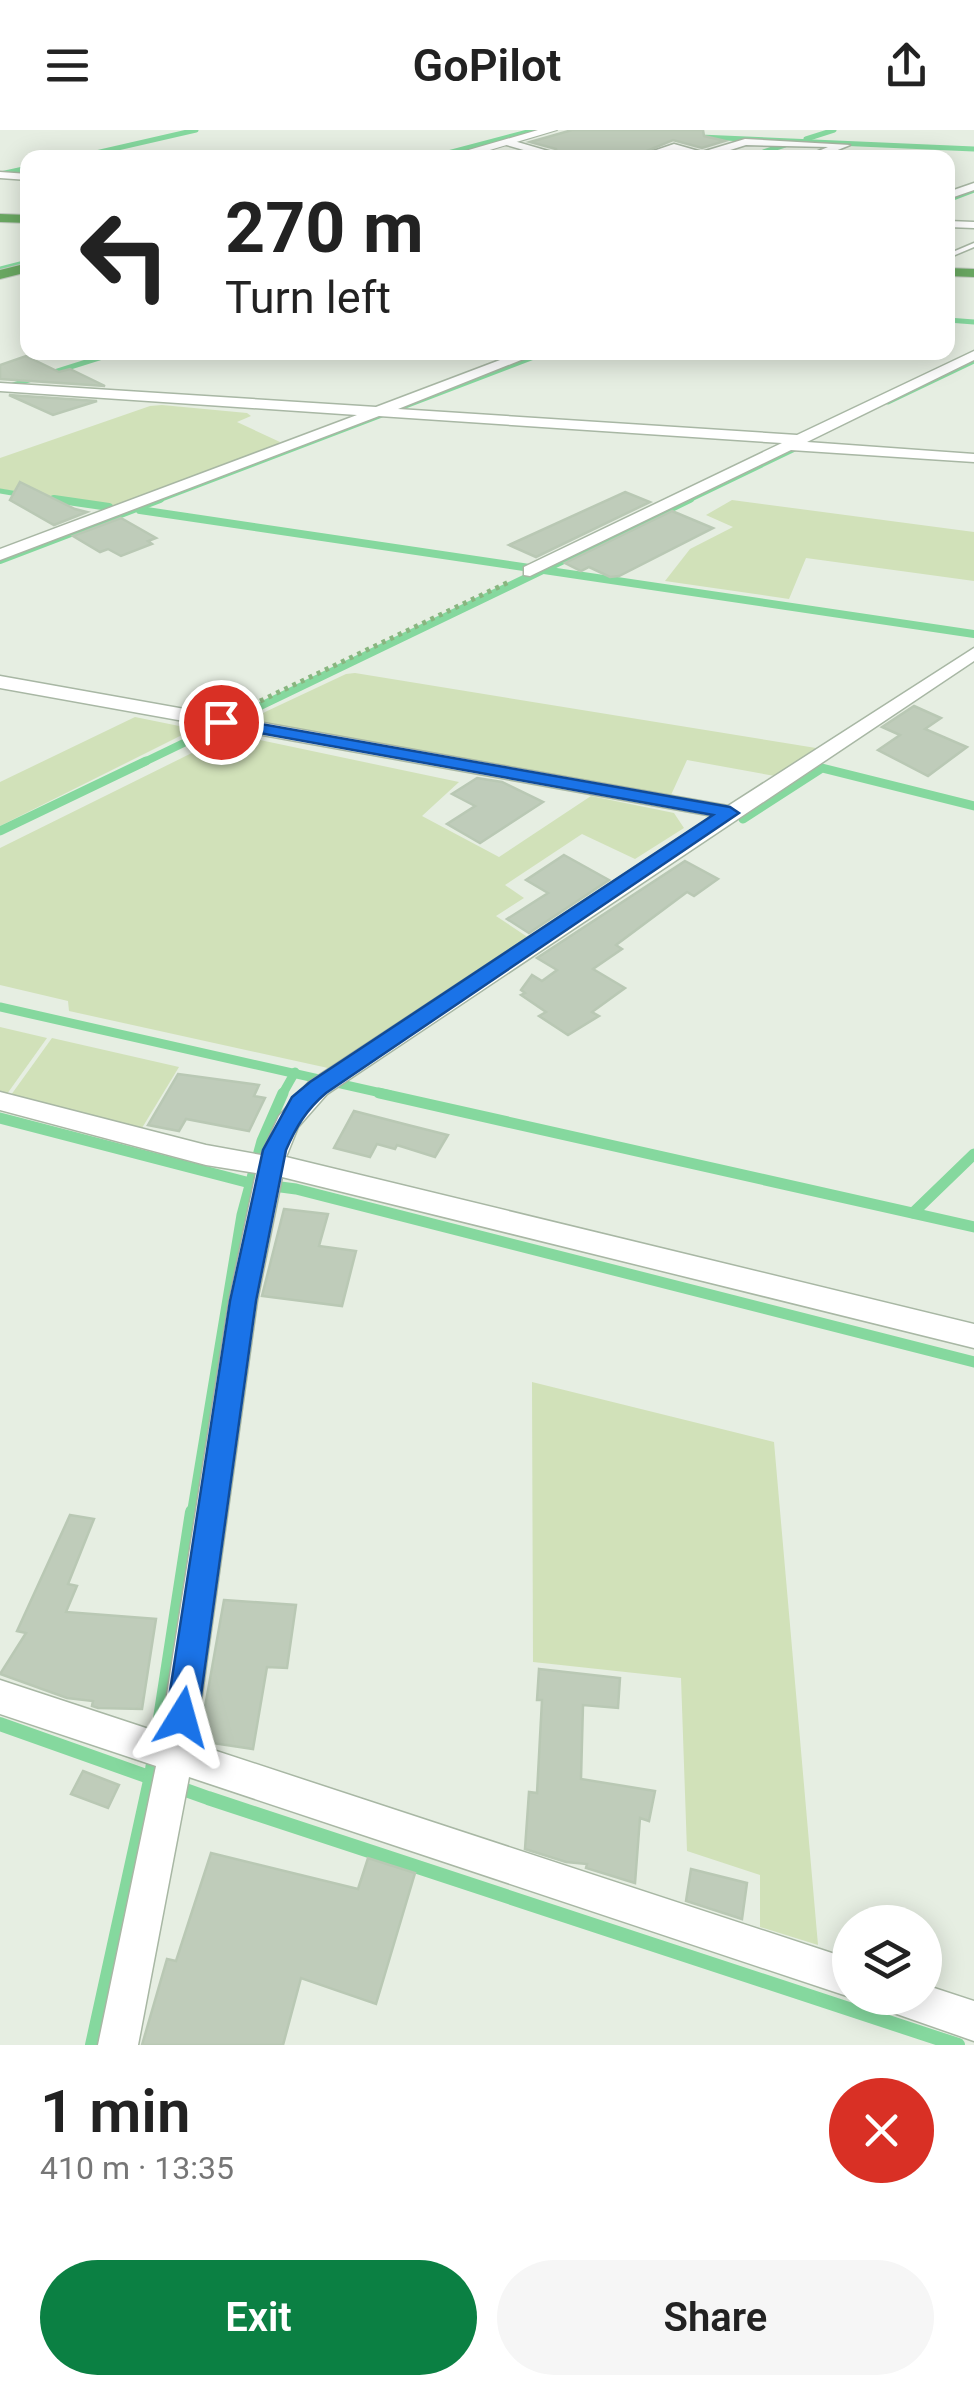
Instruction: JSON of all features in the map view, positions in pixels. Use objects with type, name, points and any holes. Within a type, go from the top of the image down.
[{"type":"street","points":[[477,150],[551,130]]},
{"type":"street","points":[[507,142],[534,150]]},
{"type":"street","points":[[718,150],[745,142],[845,146],[832,150]]},
{"type":"street","points":[[533,570],[974,355]]},
{"type":"street","points":[[0,555],[515,360]]},
{"type":"street","points":[[4,387],[974,458]]},
{"type":"street","points":[[118,2045],[167,1804],[164,1753],[263,1173],[284,1127],[300,1103],[318,1088],[974,653]]},
{"type":"street","points":[[0,682],[730,813]]},
{"type":"street","points":[[0,1102],[263,1173],[296,1168],[974,1336]]},
{"type":"street","points":[[0,1696],[832,1973]]},
{"type":"street","points":[[942,2010],[974,2020]]},
{"type":"path","points":[[223,722],[533,570]]},
{"type":"green space","points":[[162,405],[247,413],[251,416],[237,422],[280,442],[264,452],[114,506],[0,489],[0,458]]},
{"type":"green space","points":[[732,500],[974,532],[974,581],[806,558],[789,599],[665,581],[690,549],[733,527],[706,515]]},
{"type":"green space","points":[[355,673],[816,748],[775,776],[687,760],[671,795],[252,723],[265,712]]},
{"type":"green space","points":[[135,717],[194,729],[0,826],[0,782]]},
{"type":"green space","points":[[250,738],[459,782],[422,816],[499,857],[591,796],[674,813],[684,828],[635,859],[582,834],[505,885],[524,898],[496,916],[529,938],[328,1068],[69,1011],[68,1001],[0,985],[0,848],[208,745]]},
{"type":"green space","points":[[0,1027],[47,1038],[7,1094],[0,1092]]},
{"type":"green space","points":[[52,1038],[179,1067],[142,1128],[11,1095]]},
{"type":"green space","points":[[532,1382],[774,1442],[818,1945],[760,1927],[760,1875],[687,1851],[681,1678],[533,1662]]},
{"type":"building","points":[[572,130],[703,130],[704,136],[725,141],[702,148],[673,140],[649,150],[556,150],[530,142]]},
{"type":"building","points":[[20,358],[34,360],[59,372],[70,369],[105,386],[0,379],[0,365]]},
{"type":"building","points":[[9,395],[97,401],[53,415]]},
{"type":"building","points":[[20,482],[87,512],[54,525],[10,500]]},
{"type":"building","points":[[625,492],[650,502],[536,557],[509,545]]},
{"type":"building","points":[[672,511],[713,528],[619,576],[610,577],[589,567],[581,571],[565,563]]},
{"type":"building","points":[[121,518],[156,538],[148,541],[152,544],[121,556],[108,549],[100,552],[73,536]]},
{"type":"building","points":[[914,706],[941,718],[925,729],[967,747],[928,776],[878,750],[900,735],[882,727]]},
{"type":"building","points":[[477,778],[502,782],[543,802],[480,843],[447,824],[475,806],[452,794]]},
{"type":"building","points":[[564,855],[609,880],[529,933],[507,919],[548,893],[526,880]]},
{"type":"building","points":[[685,861],[718,879],[694,896],[687,892],[616,945],[622,949],[593,969],[625,988],[592,1012],[599,1016],[568,1035],[539,1016],[546,1012],[521,995],[525,993],[521,990],[532,975],[542,981],[557,970],[537,958]]},
{"type":"building","points":[[178,1074],[259,1085],[254,1096],[265,1098],[249,1131],[186,1119],[179,1131],[148,1125]]},
{"type":"building","points":[[354,1111],[448,1135],[435,1157],[397,1145],[395,1149],[377,1144],[370,1157],[334,1148]]},
{"type":"building","points":[[284,1209],[328,1214],[319,1246],[356,1251],[342,1306],[262,1296]]},
{"type":"building","points":[[70,1515],[94,1519],[68,1584],[77,1586],[66,1612],[156,1619],[142,1709],[98,1708],[92,1706],[93,1701],[67,1698],[0,1674],[26,1633],[17,1631]]},
{"type":"building","points":[[224,1600],[296,1605],[287,1668],[267,1667],[253,1749],[199,1741]]},
{"type":"building","points":[[539,1669],[620,1678],[618,1708],[583,1705],[581,1779],[655,1791],[649,1821],[640,1818],[635,1883],[586,1868],[587,1864],[525,1849],[529,1792],[537,1793],[542,1700],[537,1700]]},
{"type":"building","points":[[83,1771],[119,1785],[108,1808],[71,1794]]},
{"type":"building","points":[[211,1853],[358,1889],[368,1858],[415,1873],[376,2004],[301,1978],[283,2045],[142,2045],[167,1959],[176,1961]]},
{"type":"building","points":[[691,1869],[747,1883],[742,1919],[686,1901]]},
{"type":"waterway","points":[[109,150],[196,130]]},
{"type":"waterway","points":[[459,150],[535,130]]},
{"type":"waterway","points":[[806,139],[834,130]]},
{"type":"waterway","points":[[700,137],[974,149]]},
{"type":"waterway","points":[[770,150],[785,145]]},
{"type":"waterway","points":[[0,174],[20,170]]},
{"type":"waterway","points":[[955,197],[974,190]]},
{"type":"waterway","points":[[0,269],[20,264]]},
{"type":"waterway","points":[[955,321],[974,322]]},
{"type":"waterway","points":[[0,389],[92,360]]},
{"type":"waterway","points":[[154,502],[526,360]]},
{"type":"waterway","points":[[888,402],[974,361]]},
{"type":"waterway","points":[[685,502],[801,446]]},
{"type":"waterway","points":[[0,491],[24,495]]},
{"type":"waterway","points":[[46,498],[71,502]]},
{"type":"waterway","points":[[54,499],[109,507]]},
{"type":"waterway","points":[[0,560],[160,499]]},
{"type":"waterway","points":[[543,570],[690,499]]},
{"type":"waterway","points":[[140,510],[543,570]]},
{"type":"waterway","points":[[140,764],[543,570]]},
{"type":"waterway","points":[[543,570],[974,634]]},
{"type":"waterway","points":[[0,831],[146,761]]},
{"type":"waterway","points":[[743,819],[822,768],[974,806]]},
{"type":"waterway","points":[[0,1007],[294,1073]]},
{"type":"waterway","points":[[283,1094],[294,1073]]},
{"type":"waterway","points":[[294,1073],[390,1095]]},
{"type":"waterway","points":[[379,1093],[974,1227]]},
{"type":"waterway","points":[[251,1183],[262,1141],[283,1094]]},
{"type":"waterway","points":[[0,1118],[251,1183]]},
{"type":"waterway","points":[[913,1213],[974,1154]]},
{"type":"waterway","points":[[192,1515],[251,1183]]},
{"type":"waterway","points":[[251,1183],[296,1189],[974,1362]]},
{"type":"waterway","points":[[151,1778],[192,1512]]},
{"type":"waterway","points":[[0,1724],[151,1778]]},
{"type":"waterway","points":[[92,2045],[151,1778]]},
{"type":"waterway","points":[[151,1778],[958,2045]]},
{"type":"route","points":[[182,1717],[243,1301],[274,1150],[284,1127],[300,1103],[318,1088],[730,813],[221,722]]}]
